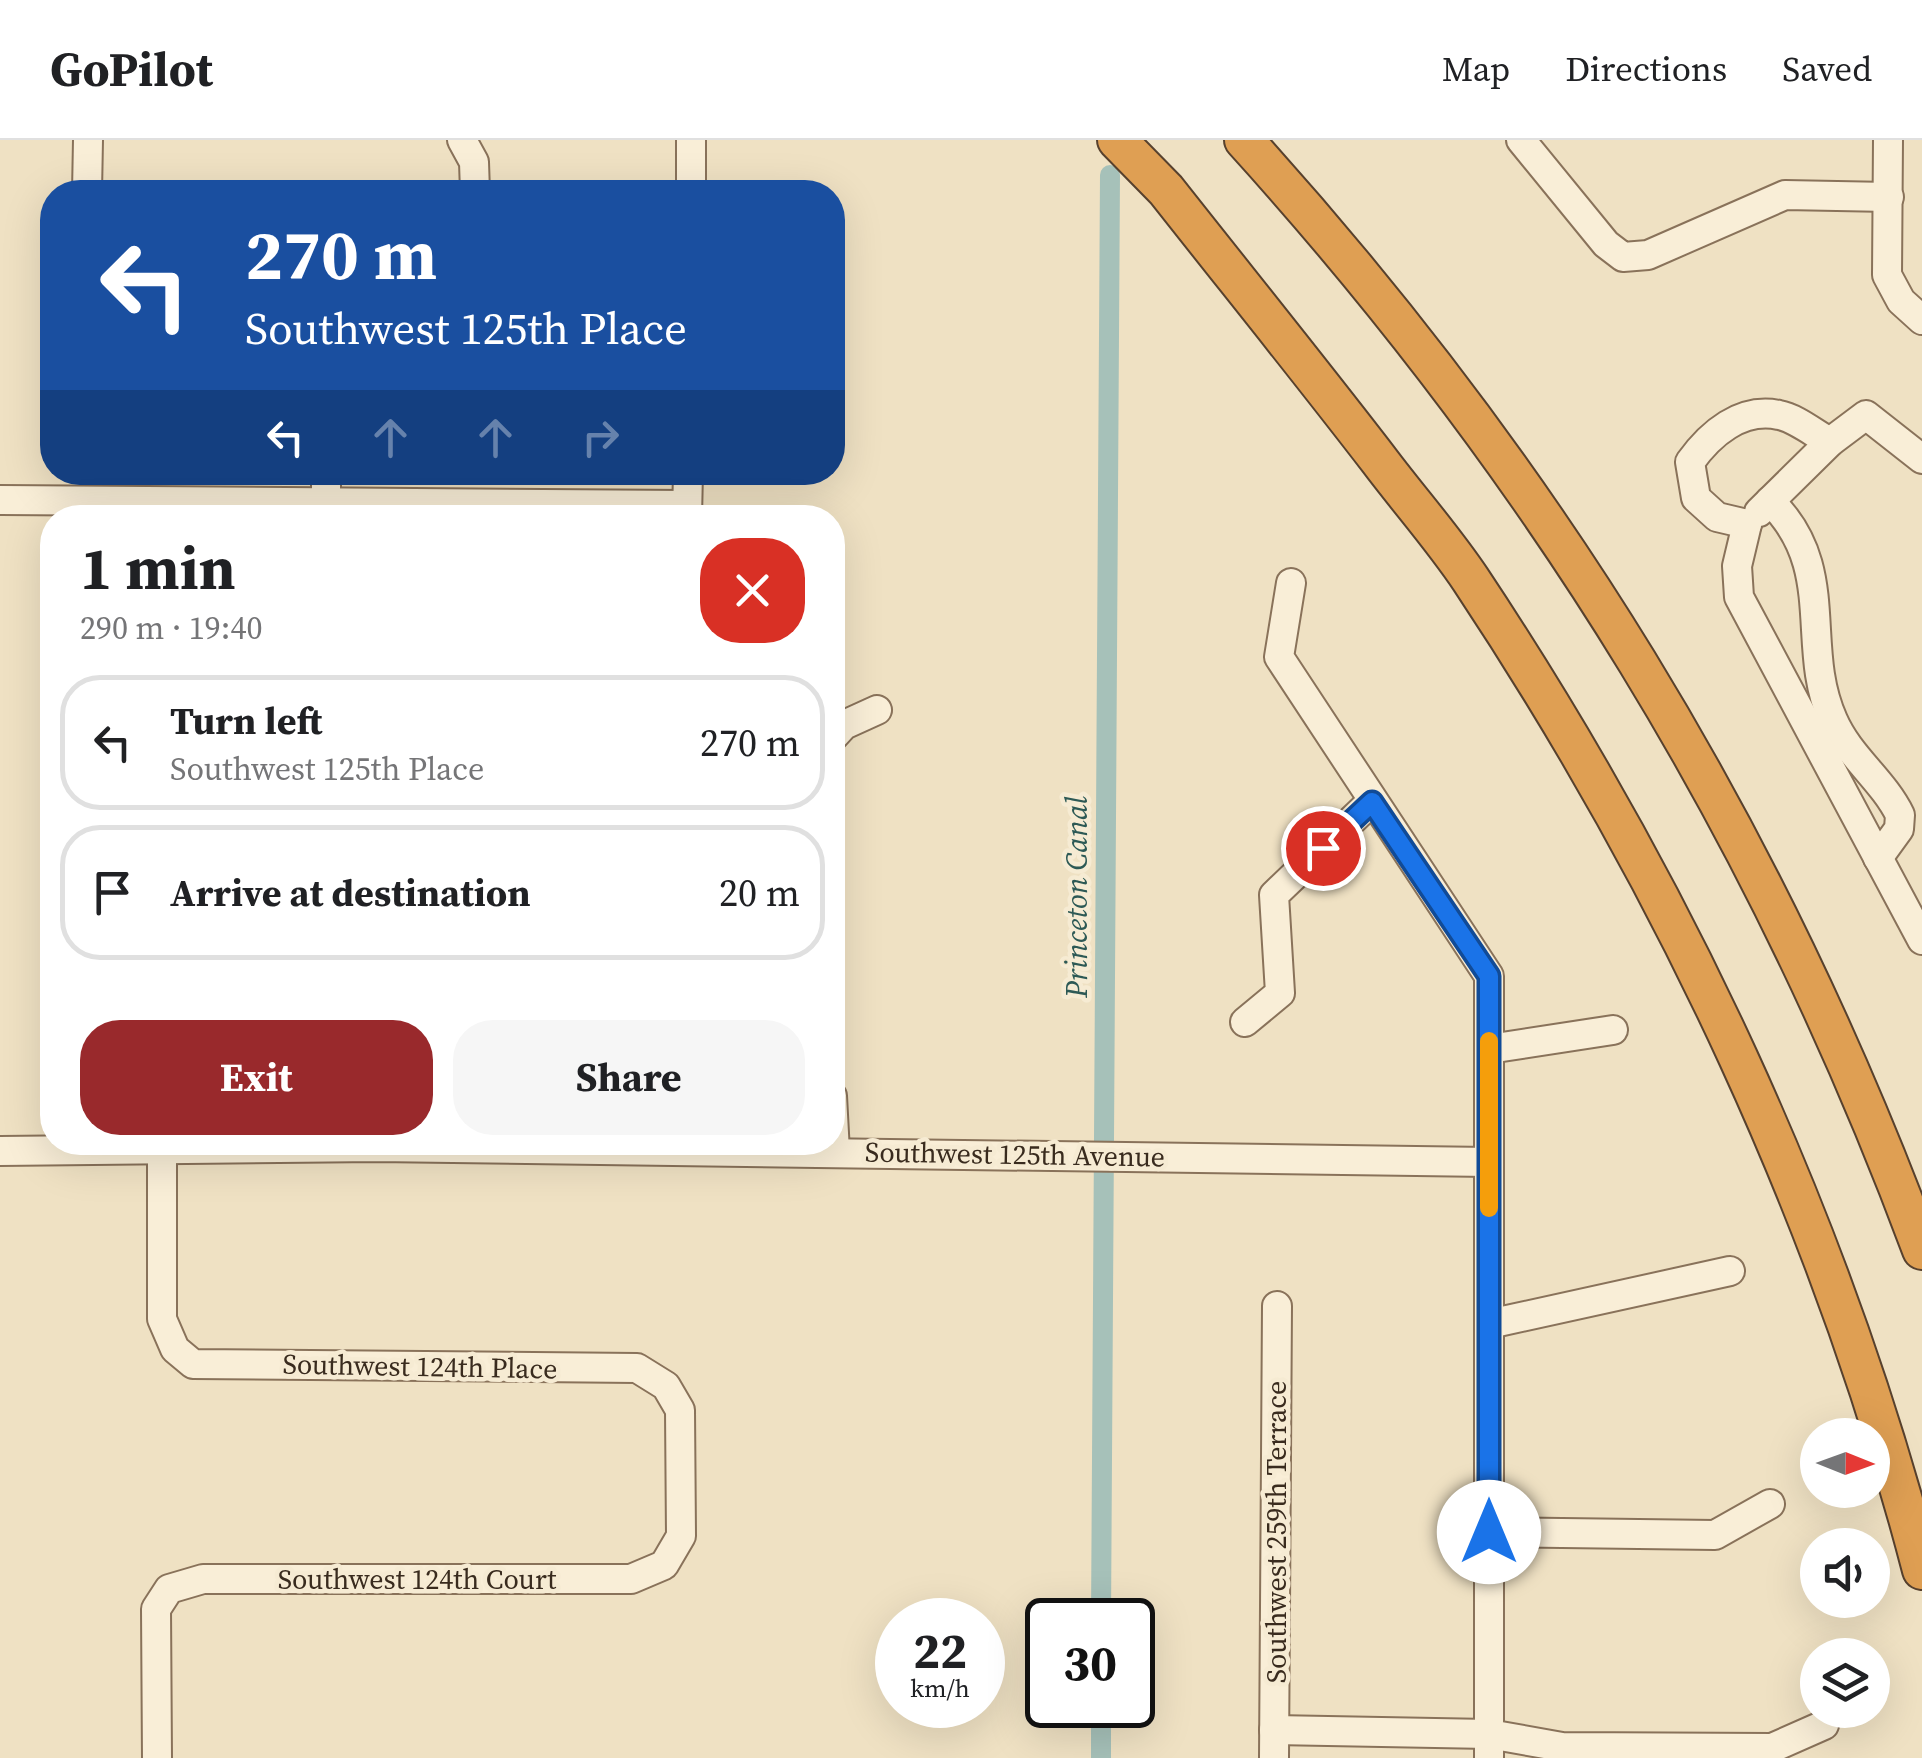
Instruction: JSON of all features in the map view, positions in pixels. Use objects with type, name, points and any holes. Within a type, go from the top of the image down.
[{"type":"highway","points":[[1116,140],[1166,190],[1468,576],[1595,774],[1716,1007],[1784,1160],[1862,1370],[1922,1570]]},
{"type":"highway","points":[[1244,140],[1338,244],[1419,346],[1530,494],[1618,626],[1695,757],[1824,1004],[1922,1250]]},
{"type":"street","points":[[87,180],[88,140]]},
{"type":"street","points":[[462,140],[474,162],[475,180]]},
{"type":"street","points":[[691,180],[692,140]]},
{"type":"street","points":[[1521,140],[1606,244],[1623,257],[1648,255],[1785,195],[1888,197]]},
{"type":"street","points":[[1888,140],[1887,274],[1911,310]]},
{"type":"street","points":[[1747,524],[1717,517],[1696,498],[1690,462],[1710,435],[1746,417],[1780,415],[1830,442]]},
{"type":"street","points":[[1922,459],[1866,415],[1830,442],[1747,524],[1737,566],[1740,597],[1922,940]]},
{"type":"street","points":[[326,485],[326,504]]},
{"type":"street","points":[[0,500],[371,505]]},
{"type":"street","points":[[1770,502],[1800,537],[1809,564],[1831,716],[1846,747],[1900,815],[1899,829],[1878,858]]},
{"type":"street","points":[[1291,583],[1279,657],[1489,976],[1489,1746]]},
{"type":"street","points":[[845,725],[876,710]]},
{"type":"street","points":[[1245,1022],[1280,993],[1274,895],[1372,802]]},
{"type":"street","points":[[1490,1049],[1613,1030]]},
{"type":"street","name":"Southwest 125th Avenue","points":[[0,1150],[40,1149]]},
{"type":"street","name":"Southwest 125th Avenue","points":[[845,1152],[1489,1162]]},
{"type":"street","name":"Southwest 124th Place","points":[[162,1155],[162,1320],[175,1349],[193,1364],[637,1368],[666,1386],[680,1410],[681,1536],[664,1565]]},
{"type":"street","points":[[1489,1324],[1730,1270]]},
{"type":"street","name":"Southwest 259th Terrace","points":[[1274,1744],[1277,1306]]},
{"type":"street","points":[[1489,1532],[1715,1534],[1770,1504]]},
{"type":"street","name":"Southwest 124th Court","points":[[157,1758],[156,1609],[169,1590],[203,1579],[630,1580],[664,1565]]},
{"type":"street","points":[[1274,1744],[1772,1748],[1817,1728]]},
{"type":"waterway","name":"Princeton Canal","points":[[1101,1598],[1110,175]]},
{"type":"waterway","name":"Princeton Canal","points":[[1101,1728],[1101,1758]]},
{"type":"slow traffic","points":[[1489,1041],[1489,1208]]},
{"type":"route","points":[[1323,848],[1372,802],[1489,976],[1489,1532]]}]
